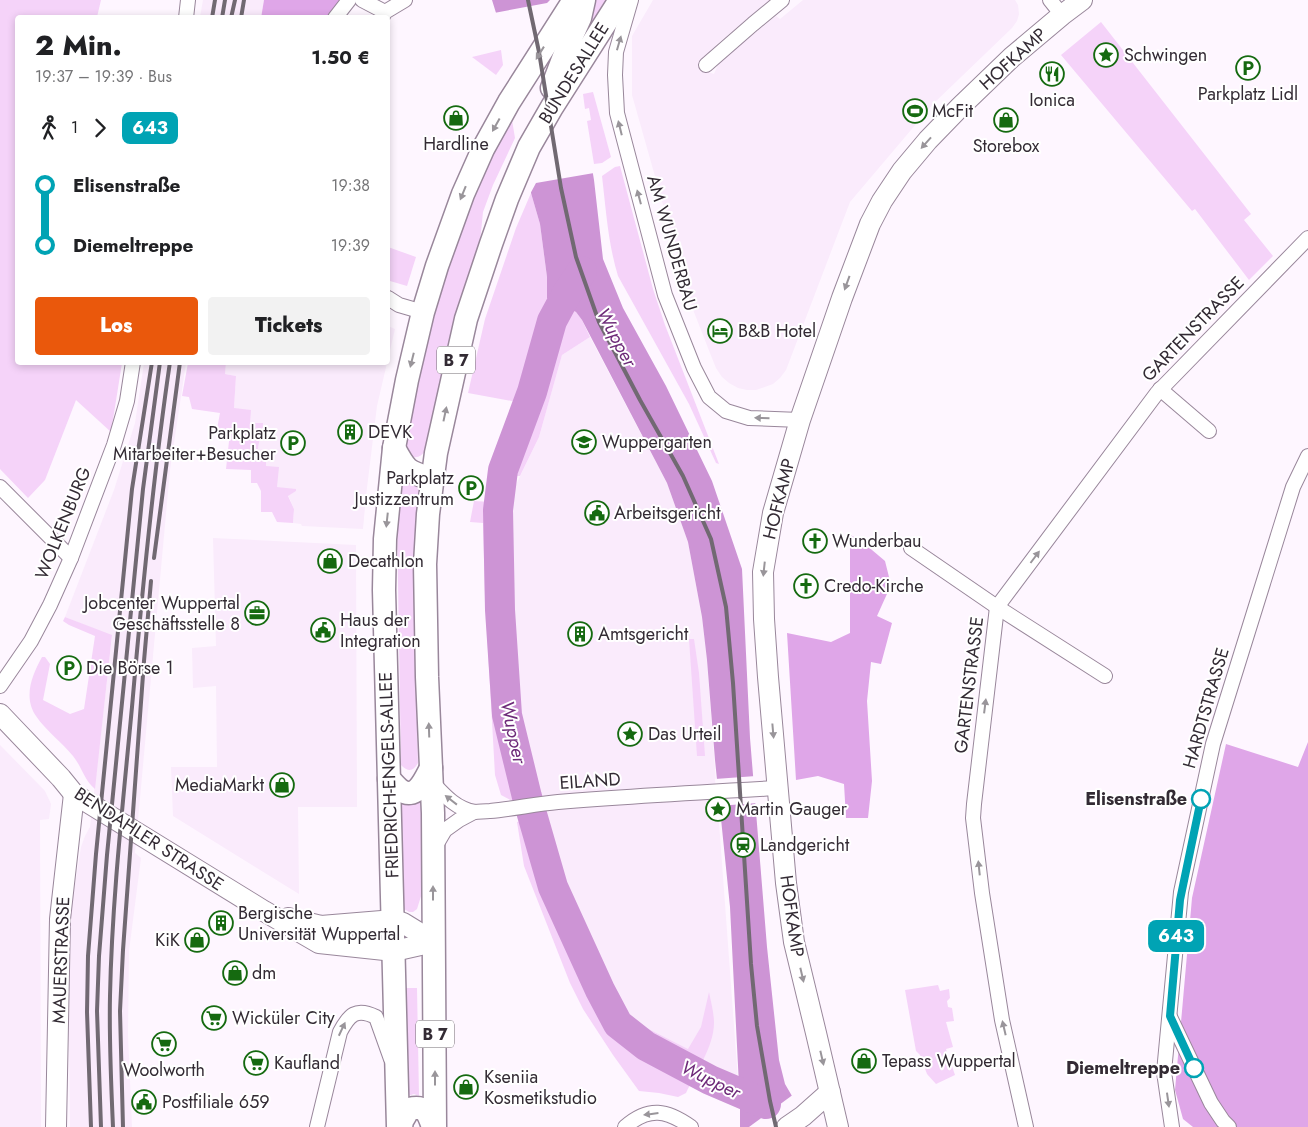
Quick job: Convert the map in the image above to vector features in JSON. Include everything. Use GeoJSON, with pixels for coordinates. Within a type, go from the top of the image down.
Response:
{"type":"FeatureCollection","features":[{"type":"Feature","properties":{"kind":"main road","name":"BUNDESALLEE"},"geometry":{"type":"LineString","coordinates":[[530,147],[552,107],[620,0]]}},
{"type":"Feature","properties":{"kind":"main road"},"geometry":{"type":"LineString","coordinates":[[530,147],[580,18],[575,4]]}},
{"type":"Feature","properties":{"kind":"main road","name":"FRIEDRICH-ENGELS-ALLEE"},"geometry":{"type":"LineString","coordinates":[[399,1127],[384,590],[385,540],[394,448],[407,380],[436,266],[463,194],[483,149],[509,102],[575,4]]}},
{"type":"Feature","properties":{"kind":"main road","name":"B 7"},"geometry":{"type":"LineString","coordinates":[[434,1127],[433,813],[426,677],[425,564],[428,514],[436,454],[466,319],[495,230],[530,147]]}},
{"type":"Feature","properties":{"kind":"main road"},"geometry":{"type":"LineString","coordinates":[[394,448],[403,466],[410,472],[432,479]]}},
{"type":"Feature","properties":{"kind":"main road"},"geometry":{"type":"LineString","coordinates":[[410,472],[426,467],[436,454]]}},
{"type":"Feature","properties":{"kind":"main road"},"geometry":{"type":"LineString","coordinates":[[388,779],[400,790],[414,792],[420,788],[431,774]]}},
{"type":"Feature","properties":{"kind":"main road"},"geometry":{"type":"LineString","coordinates":[[399,1127],[409,1109],[416,1108],[422,1109],[428,1114],[434,1127]]}},
{"type":"Feature","properties":{"kind":"street"},"geometry":{"type":"LineString","coordinates":[[186,15],[188,0]]}},
{"type":"Feature","properties":{"kind":"street"},"geometry":{"type":"LineString","coordinates":[[337,15],[349,0]]}},
{"type":"Feature","properties":{"kind":"street"},"geometry":{"type":"LineString","coordinates":[[362,0],[383,15],[405,0]]}},
{"type":"Feature","properties":{"kind":"street","name":"AM WUNDERBAU"},"geometry":{"type":"LineString","coordinates":[[631,0],[616,52],[614,75],[617,113],[665,295],[694,368],[710,397],[726,411],[749,418],[800,420]]}},
{"type":"Feature","properties":{"kind":"street"},"geometry":{"type":"LineString","coordinates":[[706,65],[782,0]]}},
{"type":"Feature","properties":{"kind":"street","name":"HOFKAMP"},"geometry":{"type":"LineString","coordinates":[[838,1127],[794,942],[786,883],[769,788],[768,678],[764,619],[764,572],[773,513],[800,420],[861,244],[882,201],[902,171],[928,140],[1012,57],[1056,7],[1082,0]]}},
{"type":"Feature","properties":{"kind":"street","name":"GARTENSTRASSE"},"geometry":{"type":"LineString","coordinates":[[1026,1127],[1002,1020],[982,893],[973,818],[997,607],[1160,389],[1308,238]]}},
{"type":"Feature","properties":{"kind":"street"},"geometry":{"type":"LineString","coordinates":[[390,299],[399,305],[424,312]]}},
{"type":"Feature","properties":{"kind":"street","name":"WOLKENBURG"},"geometry":{"type":"LineString","coordinates":[[0,686],[31,641],[50,606],[71,558],[114,445],[127,400],[133,365]]}},
{"type":"Feature","properties":{"kind":"street"},"geometry":{"type":"LineString","coordinates":[[1160,389],[1208,430]]}},
{"type":"Feature","properties":{"kind":"street","name":"HARDTSTRASSE"},"geometry":{"type":"LineString","coordinates":[[1172,1127],[1164,1072],[1180,900],[1213,744],[1293,487],[1308,456]]}},
{"type":"Feature","properties":{"kind":"street"},"geometry":{"type":"LineString","coordinates":[[0,487],[71,558]]}},
{"type":"Feature","properties":{"kind":"street"},"geometry":{"type":"LineString","coordinates":[[911,548],[997,607],[1105,676]]}},
{"type":"Feature","properties":{"kind":"street","name":"BENDAHLER STRASSE"},"geometry":{"type":"LineString","coordinates":[[0,714],[74,794],[319,943],[394,951],[434,942]]}},
{"type":"Feature","properties":{"kind":"street","name":"EILAND"},"geometry":{"type":"LineString","coordinates":[[431,774],[449,801],[474,812]]}},
{"type":"Feature","properties":{"kind":"street","name":"EILAND"},"geometry":{"type":"LineString","coordinates":[[433,851],[445,830],[474,812],[514,809],[544,803],[769,788]]}},
{"type":"Feature","properties":{"kind":"street","name":"MAUERSTRASSE"},"geometry":{"type":"LineString","coordinates":[[56,1127],[60,919],[74,794]]}},
{"type":"Feature","properties":{"kind":"street","name":"BENDAHLER STRASSE"},"geometry":{"type":"LineString","coordinates":[[264,911],[321,926],[394,920]]}},
{"type":"Feature","properties":{"kind":"street"},"geometry":{"type":"LineString","coordinates":[[394,920],[403,923],[434,942]]}},
{"type":"Feature","properties":{"kind":"street"},"geometry":{"type":"LineString","coordinates":[[317,1127],[340,1032],[347,1020],[355,1014],[365,1012],[376,1017],[397,1077]]}},
{"type":"Feature","properties":{"kind":"street"},"geometry":{"type":"LineString","coordinates":[[1170,1016],[1211,1103],[1228,1127]]}},
{"type":"Feature","properties":{"kind":"street"},"geometry":{"type":"LineString","coordinates":[[795,1121],[830,1092]]}},
{"type":"Feature","properties":{"kind":"street"},"geometry":{"type":"LineString","coordinates":[[626,1127],[634,1119],[648,1113],[667,1113],[685,1123]]}},
{"type":"Feature","properties":{"kind":"shaded area"},"geometry":{"type":"Polygon","coordinates":[[[0,0],[101,0],[97,15],[15,15],[15,365],[122,365],[111,432],[76,400],[45,480],[28,498],[0,469],[0,0]]]}},
{"type":"Feature","properties":{"kind":"shaded area"},"geometry":{"type":"Polygon","coordinates":[[[203,0],[264,0],[261,15],[200,15],[203,0]]]}},
{"type":"Feature","properties":{"kind":"shaded area"},"geometry":{"type":"Polygon","coordinates":[[[264,0],[340,0],[329,15],[262,15],[264,0]]]}},
{"type":"Feature","properties":{"kind":"shaded area"},"geometry":{"type":"Polygon","coordinates":[[[590,0],[610,0],[573,56],[590,0]]]}},
{"type":"Feature","properties":{"kind":"shaded area"},"geometry":{"type":"Polygon","coordinates":[[[653,0],[770,0],[717,44],[698,69],[714,74],[719,62],[776,16],[780,19],[803,0],[1015,0],[1018,5],[1019,14],[1012,28],[933,104],[850,202],[786,370],[773,384],[756,390],[738,388],[722,377],[716,368],[692,307],[632,95],[632,36],[653,0]]]}},
{"type":"Feature","properties":{"kind":"shaded area"},"geometry":{"type":"Polygon","coordinates":[[[1101,22],[1251,214],[1244,220],[1273,256],[1249,280],[1195,209],[1192,211],[1061,55],[1101,22]]]}},
{"type":"Feature","properties":{"kind":"shaded area"},"geometry":{"type":"Polygon","coordinates":[[[501,50],[503,65],[496,75],[472,57],[501,50]]]}},
{"type":"Feature","properties":{"kind":"shaded area"},"geometry":{"type":"Polygon","coordinates":[[[593,92],[611,157],[602,163],[594,164],[587,121],[591,120],[589,108],[585,109],[583,94],[593,92]]]}},
{"type":"Feature","properties":{"kind":"shaded area"},"geometry":{"type":"Polygon","coordinates":[[[511,114],[515,138],[493,185],[483,212],[480,242],[447,353],[426,450],[419,457],[414,457],[405,451],[411,398],[422,346],[469,200],[511,114]]]}},
{"type":"Feature","properties":{"kind":"shaded area"},"geometry":{"type":"Polygon","coordinates":[[[620,166],[653,289],[719,464],[716,463],[689,404],[618,276],[606,214],[602,176],[615,167],[620,166]]]}},
{"type":"Feature","properties":{"kind":"shaded area"},"geometry":{"type":"Polygon","coordinates":[[[531,193],[540,224],[547,277],[547,298],[576,312],[590,337],[562,355],[539,437],[520,476],[488,475],[513,420],[517,402],[468,393],[485,319],[516,228],[531,193]]]}},
{"type":"Feature","properties":{"kind":"shaded area"},"geometry":{"type":"Polygon","coordinates":[[[390,248],[416,257],[407,286],[390,281],[390,248]]]}},
{"type":"Feature","properties":{"kind":"shaded area"},"geometry":{"type":"Polygon","coordinates":[[[390,327],[395,329],[390,350],[390,327]]]}},
{"type":"Feature","properties":{"kind":"shaded area"},"geometry":{"type":"Polygon","coordinates":[[[590,337],[667,483],[688,542],[702,617],[707,660],[738,1080],[696,1057],[688,1049],[633,1021],[611,986],[572,902],[558,860],[516,698],[511,495],[539,437],[562,355],[590,337]]]}},
{"type":"Feature","properties":{"kind":"shaded area"},"geometry":{"type":"Polygon","coordinates":[[[144,365],[186,365],[170,470],[135,853],[141,858],[129,951],[128,1035],[132,1127],[70,1127],[71,910],[81,847],[90,827],[112,636],[65,617],[114,490],[135,423],[144,365]]]}},
{"type":"Feature","properties":{"kind":"shaded area"},"geometry":{"type":"Polygon","coordinates":[[[188,365],[226,365],[225,374],[236,376],[234,408],[251,410],[250,423],[263,423],[258,449],[266,453],[266,466],[279,467],[277,487],[296,489],[296,491],[288,496],[294,509],[293,523],[277,522],[272,512],[261,512],[261,491],[257,483],[251,483],[251,470],[226,469],[230,432],[217,429],[220,413],[192,409],[189,397],[182,396],[188,365]]]}},
{"type":"Feature","properties":{"kind":"shaded area"},"geometry":{"type":"Polygon","coordinates":[[[226,365],[387,365],[377,406],[363,529],[302,526],[301,524],[293,523],[294,509],[288,495],[296,491],[277,487],[258,449],[260,436],[250,423],[234,408],[236,376],[225,374],[226,365]]]}},
{"type":"Feature","properties":{"kind":"shaded area"},"geometry":{"type":"Polygon","coordinates":[[[402,482],[412,485],[418,484],[420,487],[416,527],[418,763],[410,770],[401,765],[397,522],[402,482]]]}},
{"type":"Feature","properties":{"kind":"shaded area"},"geometry":{"type":"Polygon","coordinates":[[[474,501],[511,503],[516,698],[542,796],[514,802],[501,795],[495,775],[485,597],[483,523],[470,522],[474,501]]]}},
{"type":"Feature","properties":{"kind":"shaded area"},"geometry":{"type":"Polygon","coordinates":[[[850,535],[859,539],[885,561],[891,585],[877,616],[892,623],[881,664],[871,662],[867,701],[872,781],[868,818],[846,818],[844,784],[818,776],[796,780],[787,633],[831,642],[850,633],[850,535]]]}},
{"type":"Feature","properties":{"kind":"shaded area"},"geometry":{"type":"Polygon","coordinates":[[[213,538],[356,545],[357,807],[298,807],[299,894],[173,816],[171,767],[217,767],[216,686],[193,688],[192,648],[216,646],[213,538]]]}},
{"type":"Feature","properties":{"kind":"shaded area"},"geometry":{"type":"Polygon","coordinates":[[[65,617],[112,635],[95,789],[88,782],[73,756],[36,716],[30,701],[32,679],[42,657],[45,657],[50,664],[43,700],[70,714],[84,709],[95,636],[69,625],[63,621],[65,617]]]}},
{"type":"Feature","properties":{"kind":"shaded area"},"geometry":{"type":"Polygon","coordinates":[[[689,639],[694,639],[699,673],[705,756],[697,756],[689,639]]]}},
{"type":"Feature","properties":{"kind":"shaded area"},"geometry":{"type":"Polygon","coordinates":[[[1308,742],[1308,1127],[1193,1127],[1183,1119],[1175,1090],[1192,898],[1226,744],[1298,767],[1308,742]]]}},
{"type":"Feature","properties":{"kind":"shaded area"},"geometry":{"type":"Polygon","coordinates":[[[0,745],[45,791],[51,804],[49,819],[40,820],[41,1127],[0,1127],[0,745]]]}},
{"type":"Feature","properties":{"kind":"shaded area"},"geometry":{"type":"Polygon","coordinates":[[[424,797],[426,880],[417,909],[409,912],[404,909],[402,902],[401,799],[424,797]]]}},
{"type":"Feature","properties":{"kind":"shaded area"},"geometry":{"type":"Polygon","coordinates":[[[547,816],[558,860],[572,902],[611,986],[633,1021],[688,1049],[701,1027],[709,992],[714,1019],[711,1041],[686,1093],[678,1097],[639,1091],[583,1009],[570,983],[524,866],[517,822],[547,816]]]}},
{"type":"Feature","properties":{"kind":"shaded area"},"geometry":{"type":"Polygon","coordinates":[[[938,985],[940,991],[949,989],[950,998],[947,1001],[948,1007],[952,1008],[954,1021],[946,1022],[953,1047],[946,1049],[955,1075],[936,1084],[927,1074],[920,1055],[916,1051],[905,990],[938,985]]]}},
{"type":"Feature","properties":{"kind":"shaded area"},"geometry":{"type":"Polygon","coordinates":[[[406,988],[417,988],[419,1096],[414,1094],[408,1096],[406,988]]]}},
{"type":"Feature","properties":{"kind":"water"},"geometry":{"type":"Polygon","coordinates":[[[492,0],[564,0],[594,180],[603,259],[623,308],[666,386],[712,481],[742,569],[750,738],[767,947],[779,1060],[785,1084],[805,1127],[740,1127],[730,907],[707,660],[702,617],[688,542],[667,483],[582,320],[576,312],[547,298],[547,277],[540,224],[531,193],[521,94],[492,0]]]}},
{"type":"Feature","properties":{"kind":"pier"},"geometry":{"type":"Polygon","coordinates":[[[550,0],[564,0],[594,173],[536,183],[529,196],[518,95],[494,13],[547,3],[550,0]]]}},
{"type":"Feature","properties":{"kind":"pier"},"geometry":{"type":"Polygon","coordinates":[[[756,776],[758,803],[717,806],[715,779],[756,776]]]}},
{"type":"Feature","properties":{"kind":"pier"},"geometry":{"type":"Polygon","coordinates":[[[794,1094],[807,1127],[749,1127],[794,1094]]]}},
{"type":"Feature","properties":{"kind":"waterway","name":"Wupper"},"geometry":{"type":"LineString","coordinates":[[582,271],[552,321],[532,392],[503,470],[498,510],[500,610],[507,715],[527,797],[553,887],[600,990],[618,1024],[646,1046],[710,1080],[766,1104]]}},
{"type":"Feature","properties":{"kind":"railway"},"geometry":{"type":"LineString","coordinates":[[212,15],[215,0]]}},
{"type":"Feature","properties":{"kind":"railway"},"geometry":{"type":"LineString","coordinates":[[222,15],[225,0]]}},
{"type":"Feature","properties":{"kind":"railway"},"geometry":{"type":"LineString","coordinates":[[232,15],[235,0]]}},
{"type":"Feature","properties":{"kind":"railway"},"geometry":{"type":"LineString","coordinates":[[242,15],[244,0]]}},
{"type":"Feature","properties":{"kind":"railway"},"geometry":{"type":"LineString","coordinates":[[528,0],[539,52],[561,188],[576,257],[599,322],[683,476],[711,539],[726,607],[733,683],[751,964],[757,1026],[776,1127]]}},
{"type":"Feature","properties":{"kind":"railway"},"geometry":{"type":"LineString","coordinates":[[91,1127],[87,1012],[88,956],[96,854],[132,489],[152,365]]}},
{"type":"Feature","properties":{"kind":"railway"},"geometry":{"type":"LineString","coordinates":[[101,1127],[97,1011],[99,956],[107,855],[143,489],[160,365]]}},
{"type":"Feature","properties":{"kind":"railway"},"geometry":{"type":"LineString","coordinates":[[113,1127],[110,1012],[115,888],[148,534],[170,365]]}},
{"type":"Feature","properties":{"kind":"railway"},"geometry":{"type":"LineString","coordinates":[[154,558],[180,365]]}},
{"type":"Feature","properties":{"kind":"railway"},"geometry":{"type":"LineString","coordinates":[[123,1127],[120,1011],[123,950],[151,581]]}},
{"type":"Feature","properties":{"kind":"bus line","name":"643"},"geometry":{"type":"LineString","coordinates":[[1194,1068],[1170,1016],[1170,1008],[1180,900],[1201,799]]}},
{"type":"Feature","properties":{"kind":"place","name":"Schwingen"},"geometry":{"type":"Point","coordinates":[1106,55]}},
{"type":"Feature","properties":{"kind":"place","name":"Parkplatz Lidl"},"geometry":{"type":"Point","coordinates":[1248,68]}},
{"type":"Feature","properties":{"kind":"place","name":"Ionica"},"geometry":{"type":"Point","coordinates":[1052,74]}},
{"type":"Feature","properties":{"kind":"place","name":"McFit"},"geometry":{"type":"Point","coordinates":[915,111]}},
{"type":"Feature","properties":{"kind":"place","name":"Hardline"},"geometry":{"type":"Point","coordinates":[456,118]}},
{"type":"Feature","properties":{"kind":"place","name":"Storebox"},"geometry":{"type":"Point","coordinates":[1006,120]}},
{"type":"Feature","properties":{"kind":"place","name":"B&B Hotel"},"geometry":{"type":"Point","coordinates":[720,331]}},
{"type":"Feature","properties":{"kind":"place","name":"DEVK"},"geometry":{"type":"Point","coordinates":[350,432]}},
{"type":"Feature","properties":{"kind":"place","name":"Wuppergarten"},"geometry":{"type":"Point","coordinates":[584,442]}},
{"type":"Feature","properties":{"kind":"place","name":"Parkplatz Mitarbeiter+Besucher"},"geometry":{"type":"Point","coordinates":[293,443]}},
{"type":"Feature","properties":{"kind":"place","name":"Parkplatz Justizzentrum"},"geometry":{"type":"Point","coordinates":[471,488]}},
{"type":"Feature","properties":{"kind":"place","name":"Arbeitsgericht"},"geometry":{"type":"Point","coordinates":[597,513]}},
{"type":"Feature","properties":{"kind":"place","name":"Wunderbau"},"geometry":{"type":"Point","coordinates":[815,541]}},
{"type":"Feature","properties":{"kind":"place","name":"Decathlon"},"geometry":{"type":"Point","coordinates":[330,561]}},
{"type":"Feature","properties":{"kind":"place","name":"Credo-Kirche"},"geometry":{"type":"Point","coordinates":[806,586]}},
{"type":"Feature","properties":{"kind":"place","name":"Jobcenter Wuppertal Geschäftsstelle 8"},"geometry":{"type":"Point","coordinates":[257,613]}},
{"type":"Feature","properties":{"kind":"place","name":"Haus der Integration"},"geometry":{"type":"Point","coordinates":[323,630]}},
{"type":"Feature","properties":{"kind":"place","name":"Amtsgericht"},"geometry":{"type":"Point","coordinates":[580,634]}},
{"type":"Feature","properties":{"kind":"place","name":"Die Börse 1"},"geometry":{"type":"Point","coordinates":[69,668]}},
{"type":"Feature","properties":{"kind":"place","name":"Das Urteil"},"geometry":{"type":"Point","coordinates":[630,734]}},
{"type":"Feature","properties":{"kind":"place","name":"MediaMarkt"},"geometry":{"type":"Point","coordinates":[282,785]}},
{"type":"Feature","properties":{"kind":"place","name":"Elisenstraße"},"geometry":{"type":"Point","coordinates":[1201,799]}},
{"type":"Feature","properties":{"kind":"place","name":"Martin Gauger"},"geometry":{"type":"Point","coordinates":[718,809]}},
{"type":"Feature","properties":{"kind":"place","name":"Landgericht"},"geometry":{"type":"Point","coordinates":[743,845]}},
{"type":"Feature","properties":{"kind":"place","name":"Bergische Universität Wuppertal"},"geometry":{"type":"Point","coordinates":[221,923]}},
{"type":"Feature","properties":{"kind":"place","name":"KiK"},"geometry":{"type":"Point","coordinates":[197,940]}},
{"type":"Feature","properties":{"kind":"place","name":"dm"},"geometry":{"type":"Point","coordinates":[235,973]}},
{"type":"Feature","properties":{"kind":"place","name":"Wicküler City"},"geometry":{"type":"Point","coordinates":[214,1018]}},
{"type":"Feature","properties":{"kind":"place","name":"Woolworth"},"geometry":{"type":"Point","coordinates":[164,1044]}},
{"type":"Feature","properties":{"kind":"place","name":"Tepass Wuppertal"},"geometry":{"type":"Point","coordinates":[864,1061]}},
{"type":"Feature","properties":{"kind":"place","name":"Kaufland"},"geometry":{"type":"Point","coordinates":[256,1063]}},
{"type":"Feature","properties":{"kind":"place","name":"Diemeltreppe"},"geometry":{"type":"Point","coordinates":[1194,1068]}},
{"type":"Feature","properties":{"kind":"place","name":"Kseniia Kosmetikstudio"},"geometry":{"type":"Point","coordinates":[466,1087]}},
{"type":"Feature","properties":{"kind":"place","name":"Postfiliale 659"},"geometry":{"type":"Point","coordinates":[144,1102]}}]}
